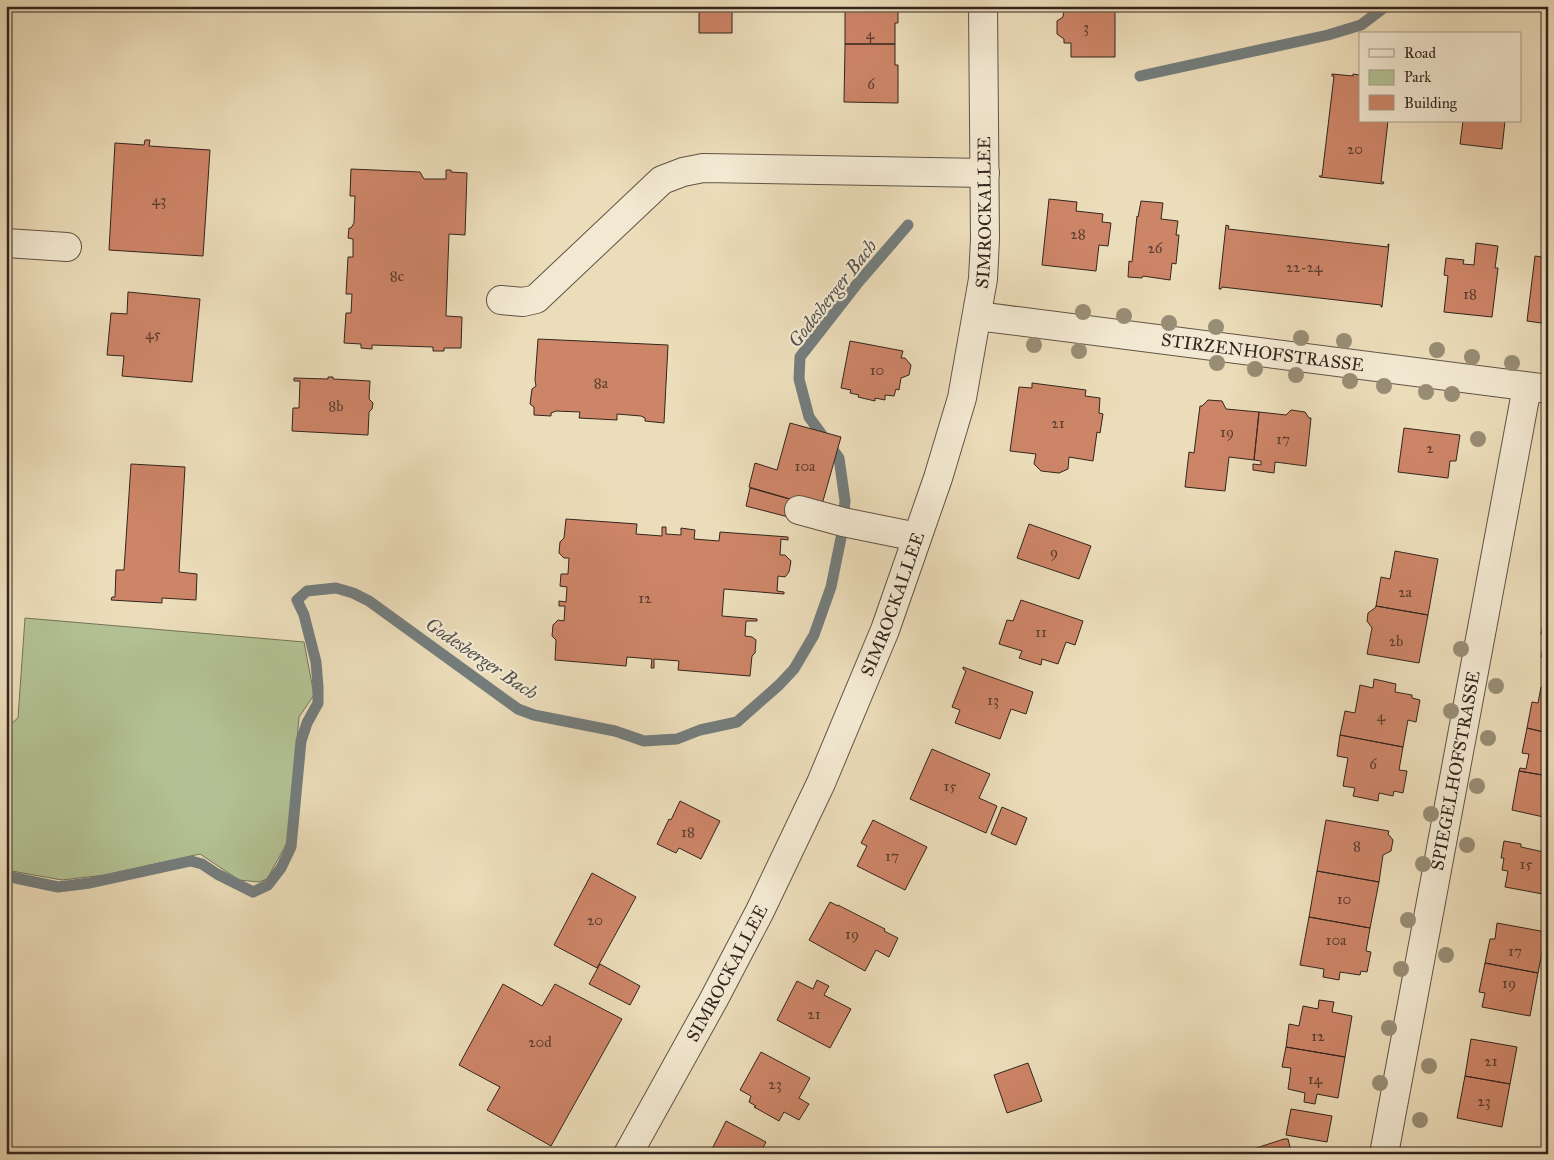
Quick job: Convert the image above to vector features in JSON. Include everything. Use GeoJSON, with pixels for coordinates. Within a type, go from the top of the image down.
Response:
{"type":"FeatureCollection","features":[{"type":"Feature","properties":{"kind":"street","name":"SIMROCKALLEE"},"geometry":{"type":"LineString","coordinates":[[628,1154],[742,946],[821,783],[885,630],[938,478],[962,398],[983,279],[985,173],[983,6]]}},
{"type":"Feature","properties":{"kind":"street"},"geometry":{"type":"LineString","coordinates":[[501,300],[523,302],[536,300],[662,180],[683,172],[704,168],[985,173]]}},
{"type":"Feature","properties":{"kind":"street"},"geometry":{"type":"LineString","coordinates":[[6,243],[67,248]]}},
{"type":"Feature","properties":{"kind":"street","name":"STIRZENHOFSTRASSE"},"geometry":{"type":"LineString","coordinates":[[977,316],[1537,388]]}},
{"type":"Feature","properties":{"kind":"street","name":"SPIEGELHOFSTRASSE"},"geometry":{"type":"LineString","coordinates":[[1384,1154],[1537,388]]}},
{"type":"Feature","properties":{"kind":"street"},"geometry":{"type":"LineString","coordinates":[[798,510],[843,522],[917,537]]}},
{"type":"Feature","properties":{"kind":"green space"},"geometry":{"type":"Polygon","coordinates":[[[25,618],[304,642],[314,695],[299,717],[288,841],[267,879],[259,882],[239,880],[200,854],[105,875],[62,880],[6,870],[6,728],[18,718],[25,618]]]}},
{"type":"Feature","properties":{"kind":"building"},"geometry":{"type":"Polygon","coordinates":[[[845,6],[898,6],[898,23],[895,23],[895,44],[845,44],[845,6]]]}},
{"type":"Feature","properties":{"kind":"building"},"geometry":{"type":"Polygon","coordinates":[[[699,9],[732,9],[732,33],[699,33],[699,9]]]}},
{"type":"Feature","properties":{"kind":"building"},"geometry":{"type":"Polygon","coordinates":[[[1064,9],[1115,9],[1115,57],[1071,57],[1071,43],[1064,43],[1064,39],[1057,34],[1057,21],[1063,17],[1064,9]]]}},
{"type":"Feature","properties":{"kind":"building"},"geometry":{"type":"Polygon","coordinates":[[[845,44],[895,44],[895,65],[898,65],[898,103],[844,102],[845,44]]]}},
{"type":"Feature","properties":{"kind":"building"},"geometry":{"type":"Polygon","coordinates":[[[1332,74],[1359,75],[1359,122],[1388,122],[1381,182],[1384,182],[1383,184],[1319,176],[1322,176],[1334,76],[1332,74]]]}},
{"type":"Feature","properties":{"kind":"building"},"geometry":{"type":"Polygon","coordinates":[[[1463,122],[1505,122],[1502,149],[1460,144],[1463,122]]]}},
{"type":"Feature","properties":{"kind":"building"},"geometry":{"type":"Polygon","coordinates":[[[145,140],[150,140],[149,146],[210,150],[203,256],[109,250],[115,143],[144,145],[145,140]]]}},
{"type":"Feature","properties":{"kind":"building"},"geometry":{"type":"Polygon","coordinates":[[[351,169],[420,172],[424,179],[446,179],[446,170],[467,173],[465,235],[449,234],[446,316],[462,317],[461,348],[444,348],[444,351],[433,351],[433,347],[372,345],[372,349],[361,348],[361,344],[344,343],[346,313],[351,313],[352,294],[346,294],[348,257],[353,257],[353,239],[348,238],[349,228],[354,223],[355,196],[350,196],[351,169]]]}},
{"type":"Feature","properties":{"kind":"building"},"geometry":{"type":"Polygon","coordinates":[[[1049,199],[1077,202],[1076,211],[1103,214],[1102,222],[1111,223],[1108,246],[1099,245],[1096,271],[1042,265],[1049,199]]]}},
{"type":"Feature","properties":{"kind":"building"},"geometry":{"type":"Polygon","coordinates":[[[1141,201],[1163,203],[1161,219],[1178,221],[1176,235],[1179,235],[1176,264],[1172,263],[1170,280],[1143,276],[1142,278],[1128,277],[1129,261],[1132,262],[1137,216],[1141,201]]]}},
{"type":"Feature","properties":{"kind":"building"},"geometry":{"type":"Polygon","coordinates":[[[1226,225],[1229,226],[1228,229],[1388,247],[1389,244],[1382,307],[1381,305],[1222,287],[1219,289],[1226,225]]]}},
{"type":"Feature","properties":{"kind":"building"},"geometry":{"type":"Polygon","coordinates":[[[1476,243],[1498,246],[1495,268],[1498,268],[1492,317],[1444,312],[1448,276],[1444,275],[1446,258],[1464,260],[1463,264],[1474,265],[1476,243]]]}},
{"type":"Feature","properties":{"kind":"building"},"geometry":{"type":"Polygon","coordinates":[[[1535,256],[1548,258],[1548,324],[1527,321],[1535,256]]]}},
{"type":"Feature","properties":{"kind":"building"},"geometry":{"type":"Polygon","coordinates":[[[128,292],[200,299],[192,382],[122,376],[124,356],[107,355],[111,313],[127,314],[128,292]]]}},
{"type":"Feature","properties":{"kind":"building"},"geometry":{"type":"Polygon","coordinates":[[[538,339],[668,345],[664,423],[645,421],[645,418],[641,416],[617,414],[617,420],[579,418],[580,412],[556,411],[551,413],[551,416],[534,415],[534,407],[530,404],[532,389],[536,386],[538,339]]]}},
{"type":"Feature","properties":{"kind":"building"},"geometry":{"type":"Polygon","coordinates":[[[850,341],[903,351],[901,358],[905,358],[911,365],[909,375],[901,378],[899,390],[896,389],[894,396],[885,395],[885,400],[875,398],[875,401],[858,397],[859,395],[850,393],[851,390],[841,388],[850,341]]]}},
{"type":"Feature","properties":{"kind":"building"},"geometry":{"type":"Polygon","coordinates":[[[328,377],[333,377],[333,379],[370,381],[369,399],[373,403],[372,409],[369,412],[368,435],[292,431],[293,408],[299,408],[300,381],[294,381],[294,378],[328,379],[328,377]]]}},
{"type":"Feature","properties":{"kind":"building"},"geometry":{"type":"Polygon","coordinates":[[[1032,383],[1086,390],[1085,396],[1100,398],[1099,413],[1103,414],[1100,433],[1097,432],[1093,461],[1069,457],[1068,469],[1059,473],[1041,471],[1034,464],[1036,454],[1010,451],[1019,387],[1032,388],[1032,383]]]}},
{"type":"Feature","properties":{"kind":"building"},"geometry":{"type":"Polygon","coordinates":[[[1208,400],[1222,401],[1226,409],[1259,412],[1254,460],[1229,457],[1225,491],[1185,487],[1189,452],[1194,453],[1200,406],[1208,400]]]}},
{"type":"Feature","properties":{"kind":"building"},"geometry":{"type":"Polygon","coordinates":[[[1291,410],[1305,412],[1311,418],[1306,466],[1275,462],[1274,473],[1253,470],[1253,464],[1261,465],[1261,461],[1254,460],[1259,412],[1286,415],[1291,410]]]}},
{"type":"Feature","properties":{"kind":"building"},"geometry":{"type":"Polygon","coordinates":[[[790,423],[841,437],[821,508],[749,487],[755,463],[777,470],[790,423]]]}},
{"type":"Feature","properties":{"kind":"building"},"geometry":{"type":"Polygon","coordinates":[[[1404,428],[1460,435],[1456,461],[1450,461],[1448,478],[1398,472],[1404,428]]]}},
{"type":"Feature","properties":{"kind":"building"},"geometry":{"type":"Polygon","coordinates":[[[131,464],[185,467],[179,572],[197,574],[196,600],[162,598],[162,603],[111,600],[112,597],[115,597],[116,570],[124,570],[131,464]]]}},
{"type":"Feature","properties":{"kind":"building"},"geometry":{"type":"Polygon","coordinates":[[[750,488],[800,502],[796,519],[746,506],[750,488]]]}},
{"type":"Feature","properties":{"kind":"building"},"geometry":{"type":"Polygon","coordinates":[[[566,519],[637,524],[636,534],[662,536],[662,527],[666,527],[666,534],[681,535],[681,528],[695,530],[694,539],[719,541],[720,532],[788,537],[788,540],[781,539],[780,555],[785,555],[791,561],[789,572],[785,577],[778,576],[777,591],[784,592],[784,594],[724,589],[722,616],[757,619],[757,621],[746,621],[745,636],[756,640],[750,676],[678,670],[679,661],[654,659],[654,668],[651,668],[652,659],[627,657],[626,666],[555,660],[556,640],[552,636],[553,625],[558,620],[564,621],[565,606],[559,606],[559,601],[566,602],[567,587],[560,586],[561,574],[568,574],[569,558],[564,558],[559,553],[560,542],[564,538],[566,519]]]}},
{"type":"Feature","properties":{"kind":"building"},"geometry":{"type":"Polygon","coordinates":[[[1029,524],[1091,546],[1079,579],[1017,558],[1029,524]]]}},
{"type":"Feature","properties":{"kind":"building"},"geometry":{"type":"Polygon","coordinates":[[[1395,551],[1438,559],[1428,615],[1376,606],[1381,577],[1390,579],[1395,551]]]}},
{"type":"Feature","properties":{"kind":"building"},"geometry":{"type":"Polygon","coordinates":[[[1021,600],[1083,621],[1075,645],[1066,642],[1058,664],[1042,659],[1041,665],[1019,658],[1022,651],[999,644],[1007,620],[1013,621],[1021,600]]]}},
{"type":"Feature","properties":{"kind":"building"},"geometry":{"type":"Polygon","coordinates":[[[1376,606],[1428,615],[1419,663],[1367,654],[1372,628],[1367,621],[1368,613],[1376,606]]]}},
{"type":"Feature","properties":{"kind":"building"},"geometry":{"type":"Polygon","coordinates":[[[1548,621],[1548,659],[1541,657],[1545,638],[1541,634],[1543,623],[1548,621]]]}},
{"type":"Feature","properties":{"kind":"building"},"geometry":{"type":"Polygon","coordinates":[[[963,667],[1033,692],[1026,714],[1011,709],[1000,739],[955,723],[960,710],[952,707],[966,671],[963,667]]]}},
{"type":"Feature","properties":{"kind":"building"},"geometry":{"type":"Polygon","coordinates":[[[1374,679],[1396,684],[1395,692],[1412,695],[1412,698],[1420,700],[1416,722],[1408,720],[1403,747],[1340,735],[1345,711],[1355,713],[1360,685],[1373,688],[1374,679]]]}},
{"type":"Feature","properties":{"kind":"building"},"geometry":{"type":"Polygon","coordinates":[[[1541,687],[1548,688],[1548,733],[1527,728],[1532,702],[1538,703],[1541,687]]]}},
{"type":"Feature","properties":{"kind":"building"},"geometry":{"type":"Polygon","coordinates":[[[1527,728],[1548,733],[1548,776],[1519,771],[1520,768],[1526,769],[1529,754],[1522,753],[1527,728]]]}},
{"type":"Feature","properties":{"kind":"building"},"geometry":{"type":"Polygon","coordinates":[[[1340,735],[1403,747],[1399,770],[1407,771],[1403,793],[1394,791],[1393,796],[1379,793],[1378,801],[1353,796],[1355,788],[1343,786],[1348,758],[1337,756],[1340,735]]]}},
{"type":"Feature","properties":{"kind":"building"},"geometry":{"type":"Polygon","coordinates":[[[932,749],[990,774],[979,798],[997,806],[986,833],[910,799],[932,749]]]}},
{"type":"Feature","properties":{"kind":"building"},"geometry":{"type":"Polygon","coordinates":[[[1519,771],[1548,776],[1548,818],[1512,810],[1519,771]]]}},
{"type":"Feature","properties":{"kind":"building"},"geometry":{"type":"Polygon","coordinates":[[[680,801],[720,821],[701,859],[679,848],[676,853],[657,844],[680,801]]]}},
{"type":"Feature","properties":{"kind":"building"},"geometry":{"type":"Polygon","coordinates":[[[1002,807],[1027,818],[1016,845],[991,834],[1002,807]]]}},
{"type":"Feature","properties":{"kind":"building"},"geometry":{"type":"Polygon","coordinates":[[[873,820],[927,847],[905,890],[857,866],[867,846],[861,843],[873,820]]]}},
{"type":"Feature","properties":{"kind":"building"},"geometry":{"type":"Polygon","coordinates":[[[1326,820],[1389,831],[1388,834],[1393,840],[1391,851],[1383,855],[1379,882],[1317,871],[1326,820]]]}},
{"type":"Feature","properties":{"kind":"building"},"geometry":{"type":"Polygon","coordinates":[[[1504,841],[1521,844],[1521,847],[1548,853],[1548,895],[1505,887],[1508,871],[1502,870],[1504,858],[1501,858],[1504,841]]]}},
{"type":"Feature","properties":{"kind":"building"},"geometry":{"type":"Polygon","coordinates":[[[1317,871],[1379,882],[1370,928],[1309,917],[1317,871]]]}},
{"type":"Feature","properties":{"kind":"building"},"geometry":{"type":"Polygon","coordinates":[[[592,873],[636,897],[597,968],[554,945],[592,873]]]}},
{"type":"Feature","properties":{"kind":"building"},"geometry":{"type":"Polygon","coordinates":[[[830,902],[885,929],[884,931],[898,938],[889,957],[876,950],[865,971],[809,940],[830,902]]]}},
{"type":"Feature","properties":{"kind":"building"},"geometry":{"type":"Polygon","coordinates":[[[1309,917],[1370,928],[1366,951],[1371,952],[1367,972],[1361,971],[1360,975],[1340,972],[1339,980],[1323,977],[1324,969],[1300,965],[1309,917]]]}},
{"type":"Feature","properties":{"kind":"building"},"geometry":{"type":"Polygon","coordinates":[[[1497,923],[1546,932],[1538,973],[1485,963],[1490,939],[1495,939],[1497,923]]]}},
{"type":"Feature","properties":{"kind":"building"},"geometry":{"type":"Polygon","coordinates":[[[1485,963],[1538,973],[1530,1016],[1482,1007],[1485,993],[1479,992],[1485,963]]]}},
{"type":"Feature","properties":{"kind":"building"},"geometry":{"type":"Polygon","coordinates":[[[600,964],[640,986],[630,1005],[589,984],[600,964]]]}},
{"type":"Feature","properties":{"kind":"building"},"geometry":{"type":"Polygon","coordinates":[[[817,980],[829,986],[824,995],[851,1009],[830,1048],[777,1020],[797,981],[813,989],[817,980]]]}},
{"type":"Feature","properties":{"kind":"building"},"geometry":{"type":"Polygon","coordinates":[[[503,984],[542,1006],[555,984],[622,1019],[551,1146],[487,1110],[500,1087],[459,1065],[503,984]]]}},
{"type":"Feature","properties":{"kind":"building"},"geometry":{"type":"Polygon","coordinates":[[[1319,1000],[1334,1002],[1332,1012],[1352,1016],[1345,1057],[1286,1047],[1289,1024],[1299,1026],[1303,1006],[1318,1009],[1319,1000]]]}},
{"type":"Feature","properties":{"kind":"building"},"geometry":{"type":"Polygon","coordinates":[[[1471,1039],[1517,1047],[1510,1084],[1465,1076],[1471,1039]]]}},
{"type":"Feature","properties":{"kind":"building"},"geometry":{"type":"Polygon","coordinates":[[[1286,1047],[1345,1057],[1338,1098],[1317,1094],[1315,1104],[1304,1102],[1305,1093],[1288,1089],[1291,1068],[1282,1067],[1286,1047]]]}},
{"type":"Feature","properties":{"kind":"building"},"geometry":{"type":"Polygon","coordinates":[[[761,1052],[810,1078],[799,1098],[809,1104],[799,1120],[784,1112],[779,1121],[754,1107],[756,1106],[749,1102],[751,1096],[740,1090],[761,1052]]]}},
{"type":"Feature","properties":{"kind":"building"},"geometry":{"type":"Polygon","coordinates":[[[1028,1063],[1042,1101],[1007,1113],[994,1075],[1028,1063]]]}},
{"type":"Feature","properties":{"kind":"building"},"geometry":{"type":"Polygon","coordinates":[[[1465,1076],[1510,1084],[1502,1127],[1457,1118],[1465,1076]]]}},
{"type":"Feature","properties":{"kind":"building"},"geometry":{"type":"Polygon","coordinates":[[[1291,1109],[1332,1116],[1327,1142],[1286,1135],[1291,1109]]]}},
{"type":"Feature","properties":{"kind":"building"},"geometry":{"type":"Polygon","coordinates":[[[726,1121],[766,1142],[760,1154],[698,1154],[701,1149],[711,1151],[726,1121]]]}},
{"type":"Feature","properties":{"kind":"building"},"geometry":{"type":"Polygon","coordinates":[[[1288,1139],[1291,1151],[1294,1150],[1295,1154],[1245,1154],[1244,1152],[1288,1139]]]}},
{"type":"Feature","properties":{"kind":"waterway","name":"Godesberger Bach"},"geometry":{"type":"LineString","coordinates":[[1140,76],[1328,35],[1361,25],[1386,6]]}},
{"type":"Feature","properties":{"kind":"waterway","name":"Godesberger Bach"},"geometry":{"type":"LineString","coordinates":[[6,876],[58,887],[90,883],[191,861],[202,864],[217,874],[253,892],[268,885],[281,868],[291,847],[301,741],[307,723],[318,703],[316,662],[304,615],[297,600],[307,591],[336,588],[353,593],[369,601],[518,709],[534,715],[615,731],[644,741],[677,739],[700,730],[737,722],[779,685],[794,669],[814,635],[831,587],[842,533],[845,501],[839,458],[809,417],[799,379],[800,357],[857,284],[908,225]]}}]}
